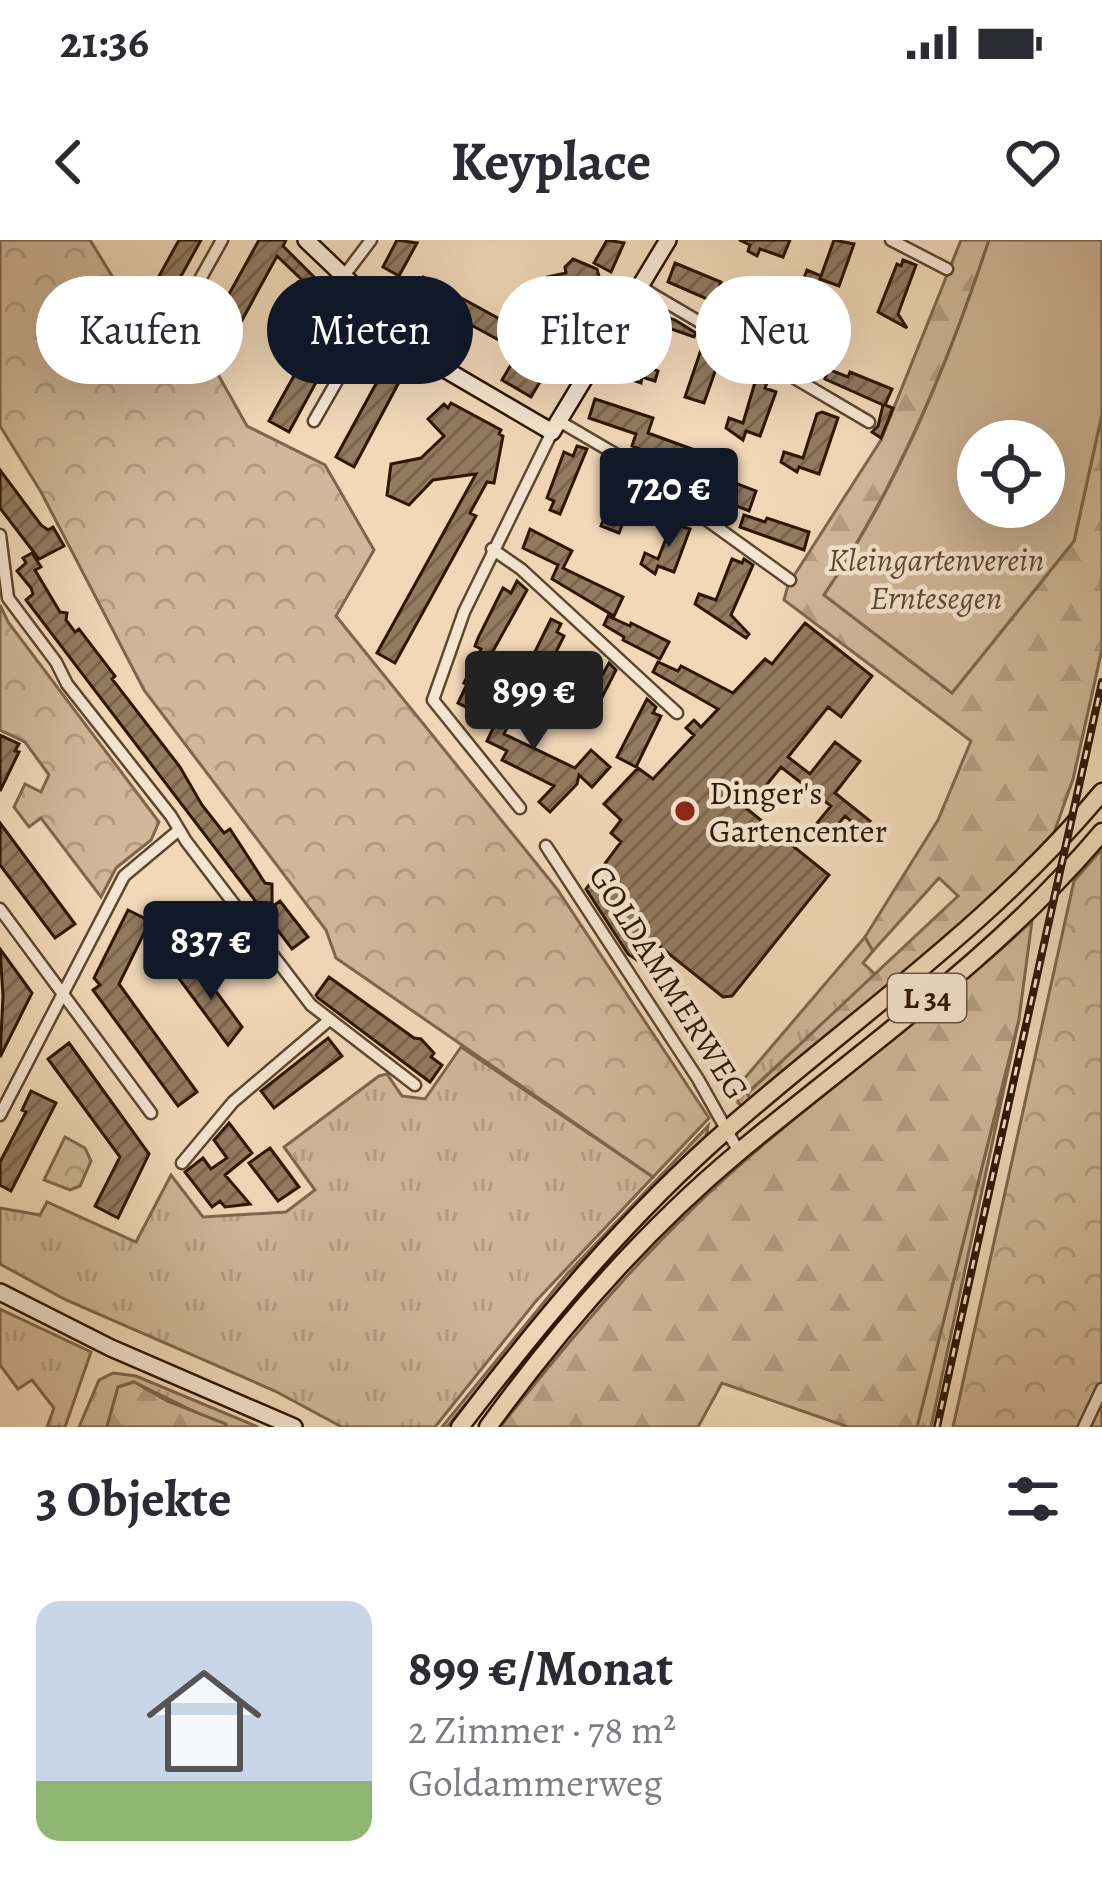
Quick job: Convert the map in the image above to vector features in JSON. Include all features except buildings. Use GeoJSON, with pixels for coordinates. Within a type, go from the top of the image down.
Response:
{"type":"FeatureCollection","features":[{"type":"Feature","properties":{"kind":"main road","name":"L 34"},"geometry":{"type":"LineString","coordinates":[[460,1427],[550,1310],[726,1130],[876,1009],[1002,898],[1102,792]]}},
{"type":"Feature","properties":{"kind":"main road","name":"L 34"},"geometry":{"type":"LineString","coordinates":[[488,1427],[570,1322],[673,1213],[739,1151],[1024,915],[1102,832]]}},
{"type":"Feature","properties":{"kind":"street"},"geometry":{"type":"LineString","coordinates":[[202,276],[222,240]]}},
{"type":"Feature","properties":{"kind":"street"},"geometry":{"type":"LineString","coordinates":[[306,240],[342,276]]}},
{"type":"Feature","properties":{"kind":"street"},"geometry":{"type":"LineString","coordinates":[[344,276],[371,240]]}},
{"type":"Feature","properties":{"kind":"street"},"geometry":{"type":"LineString","coordinates":[[648,276],[668,240]]}},
{"type":"Feature","properties":{"kind":"street"},"geometry":{"type":"LineString","coordinates":[[891,240],[947,269]]}},
{"type":"Feature","properties":{"kind":"street"},"geometry":{"type":"LineString","coordinates":[[672,306],[869,422]]}},
{"type":"Feature","properties":{"kind":"street"},"geometry":{"type":"LineString","coordinates":[[473,383],[604,446],[790,580]]}},
{"type":"Feature","properties":{"kind":"street"},"geometry":{"type":"LineString","coordinates":[[314,422],[335,384]]}},
{"type":"Feature","properties":{"kind":"street"},"geometry":{"type":"LineString","coordinates":[[520,808],[433,700],[464,612],[493,549],[583,384]]}},
{"type":"Feature","properties":{"kind":"street"},"geometry":{"type":"LineString","coordinates":[[0,535],[8,598],[67,684],[310,1005],[415,1085]]}},
{"type":"Feature","properties":{"kind":"street"},"geometry":{"type":"LineString","coordinates":[[493,549],[677,713]]}},
{"type":"Feature","properties":{"kind":"street"},"geometry":{"type":"LineString","coordinates":[[0,1114],[124,875],[179,830]]}},
{"type":"Feature","properties":{"kind":"street","name":"GOLDAMMERWEG"},"geometry":{"type":"LineString","coordinates":[[546,846],[698,1079],[739,1151]]}},
{"type":"Feature","properties":{"kind":"street"},"geometry":{"type":"LineString","coordinates":[[0,909],[151,1113]]}},
{"type":"Feature","properties":{"kind":"street"},"geometry":{"type":"LineString","coordinates":[[182,1162],[233,1102],[328,1021]]}},
{"type":"Feature","properties":{"kind":"street"},"geometry":{"type":"LineString","coordinates":[[0,1292],[111,1348],[294,1427]]}},
{"type":"Feature","properties":{"kind":"street"},"geometry":{"type":"LineString","coordinates":[[1084,1427],[1102,1389]]}},
{"type":"Feature","properties":{"kind":"green space"},"geometry":{"type":"Polygon","coordinates":[[[0,240],[90,240],[112,276],[36,276],[36,384],[223,384],[247,426],[325,465],[374,550],[336,616],[557,889],[709,1118],[653,1177],[336,958],[326,930],[144,690],[41,492],[0,426],[0,240]]]}},
{"type":"Feature","properties":{"kind":"green space"},"geometry":{"type":"Polygon","coordinates":[[[961,240],[989,240],[956,332],[875,511],[824,595],[952,693],[1074,541],[1102,414],[1102,649],[1073,779],[1049,847],[990,902],[751,1099],[747,1094],[958,896],[939,878],[873,951],[865,937],[938,820],[971,741],[784,600],[788,585],[881,440],[961,240]]]}},
{"type":"Feature","properties":{"kind":"green space","name":"Kleingartenverein Erntesegen"},"geometry":{"type":"Polygon","coordinates":[[[989,240],[1102,240],[1102,414],[1074,541],[952,693],[824,595],[898,468],[938,378],[989,240]]]}},
{"type":"Feature","properties":{"kind":"green space"},"geometry":{"type":"Polygon","coordinates":[[[0,605],[159,822],[151,840],[116,868],[101,897],[41,818],[29,827],[14,807],[25,784],[41,792],[49,775],[25,742],[0,730],[0,605]]]}},
{"type":"Feature","properties":{"kind":"green space"},"geometry":{"type":"Polygon","coordinates":[[[1102,849],[1102,1427],[953,1427],[1074,881],[1102,849]]]}},
{"type":"Feature","properties":{"kind":"green space"},"geometry":{"type":"Polygon","coordinates":[[[1032,921],[1019,1019],[917,1427],[848,1427],[722,1383],[698,1427],[500,1427],[590,1318],[686,1215],[1032,921]]]}},
{"type":"Feature","properties":{"kind":"green space"},"geometry":{"type":"Polygon","coordinates":[[[865,937],[873,951],[863,963],[877,976],[747,1093],[751,1099],[744,1106],[738,1103],[738,1086],[865,937]]]}},
{"type":"Feature","properties":{"kind":"green space"},"geometry":{"type":"Polygon","coordinates":[[[1019,1019],[931,1427],[917,1427],[1019,1019]]]}},
{"type":"Feature","properties":{"kind":"green space"},"geometry":{"type":"Polygon","coordinates":[[[461,1047],[653,1177],[536,1301],[435,1427],[342,1427],[275,1391],[66,1300],[0,1264],[0,1208],[40,1215],[47,1202],[136,1242],[171,1175],[203,1217],[286,1212],[315,1190],[284,1147],[379,1076],[387,1074],[402,1096],[425,1099],[461,1047]]]}},
{"type":"Feature","properties":{"kind":"green space"},"geometry":{"type":"Polygon","coordinates":[[[708,1126],[706,1138],[578,1266],[447,1427],[442,1427],[567,1274],[708,1126]]]}},
{"type":"Feature","properties":{"kind":"green space"},"geometry":{"type":"Polygon","coordinates":[[[65,1137],[85,1148],[91,1161],[80,1186],[70,1190],[44,1180],[65,1137]]]}},
{"type":"Feature","properties":{"kind":"green space"},"geometry":{"type":"Polygon","coordinates":[[[0,1309],[91,1352],[65,1427],[47,1427],[54,1408],[32,1380],[18,1389],[0,1365],[0,1309]]]}},
{"type":"Feature","properties":{"kind":"green space"},"geometry":{"type":"Polygon","coordinates":[[[113,1373],[136,1376],[258,1427],[226,1427],[134,1382],[118,1387],[107,1427],[79,1427],[99,1380],[113,1373]]]}},
{"type":"Feature","properties":{"kind":"green space"},"geometry":{"type":"Polygon","coordinates":[[[134,1382],[226,1427],[107,1427],[118,1387],[134,1382]]]}},
{"type":"Feature","properties":{"kind":"railway"},"geometry":{"type":"LineString","coordinates":[[937,1427],[1102,682]]}},
{"type":"Feature","properties":{"kind":"place","name":"Dinger's Gartencenter"},"geometry":{"type":"Point","coordinates":[685,811]}}]}
